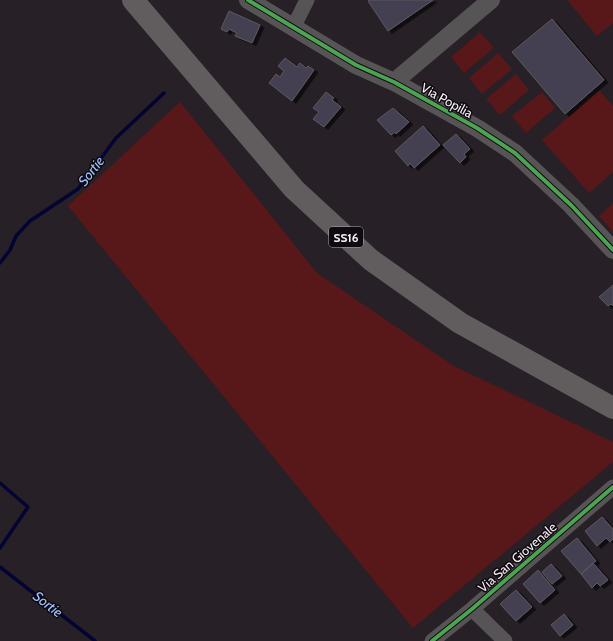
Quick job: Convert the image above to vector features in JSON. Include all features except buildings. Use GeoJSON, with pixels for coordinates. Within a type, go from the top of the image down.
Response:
{"type":"FeatureCollection","features":[{"type":"Feature","properties":{"kind":"main road","name":"SS16"},"geometry":{"type":"LineString","coordinates":[[133,0],[294,189],[371,260],[460,323],[613,408]]}},
{"type":"Feature","properties":{"kind":"street","name":"Via Popilia"},"geometry":{"type":"LineString","coordinates":[[248,0],[356,64],[394,82],[477,128],[515,153],[571,205],[613,250]]}},
{"type":"Feature","properties":{"kind":"street"},"geometry":{"type":"LineString","coordinates":[[293,28],[307,0]]}},
{"type":"Feature","properties":{"kind":"street"},"geometry":{"type":"LineString","coordinates":[[394,82],[491,0]]}},
{"type":"Feature","properties":{"kind":"street","name":"Via San Giovenale"},"geometry":{"type":"LineString","coordinates":[[432,641],[472,609],[613,487]]}},
{"type":"Feature","properties":{"kind":"street"},"geometry":{"type":"LineString","coordinates":[[472,609],[505,641]]}},
{"type":"Feature","properties":{"kind":"shaded area"},"geometry":{"type":"Polygon","coordinates":[[[567,0],[613,0],[613,23],[597,36],[567,0]]]}},
{"type":"Feature","properties":{"kind":"shaded area"},"geometry":{"type":"Polygon","coordinates":[[[480,32],[494,48],[464,73],[451,57],[480,32]]]}},
{"type":"Feature","properties":{"kind":"shaded area"},"geometry":{"type":"Polygon","coordinates":[[[498,53],[512,69],[482,94],[469,78],[498,53]]]}},
{"type":"Feature","properties":{"kind":"shaded area"},"geometry":{"type":"Polygon","coordinates":[[[516,74],[529,90],[500,115],[486,99],[516,74]]]}},
{"type":"Feature","properties":{"kind":"shaded area"},"geometry":{"type":"Polygon","coordinates":[[[599,90],[613,106],[613,172],[589,193],[542,140],[599,90]]]}},
{"type":"Feature","properties":{"kind":"shaded area"},"geometry":{"type":"Polygon","coordinates":[[[542,92],[555,108],[526,133],[512,116],[542,92]]]}},
{"type":"Feature","properties":{"kind":"shaded area"},"geometry":{"type":"Polygon","coordinates":[[[180,102],[317,273],[454,366],[613,442],[613,462],[413,628],[68,206],[180,102]]]}},
{"type":"Feature","properties":{"kind":"shaded area"},"geometry":{"type":"Polygon","coordinates":[[[613,203],[613,232],[599,216],[613,203]]]}},
{"type":"Feature","properties":{"kind":"waterway","name":"Sortie"},"geometry":{"type":"LineString","coordinates":[[0,263],[10,250],[16,236],[30,221],[78,189],[116,138],[164,93]]}},
{"type":"Feature","properties":{"kind":"waterway","name":"Sortie"},"geometry":{"type":"LineString","coordinates":[[0,483],[28,507],[0,548]]}},
{"type":"Feature","properties":{"kind":"waterway","name":"Sortie"},"geometry":{"type":"LineString","coordinates":[[0,567],[95,641]]}},
{"type":"Feature","properties":{"kind":"cycle path"},"geometry":{"type":"LineString","coordinates":[[248,0],[356,65],[394,82],[477,128],[515,153],[571,205],[613,250]]}},
{"type":"Feature","properties":{"kind":"cycle path"},"geometry":{"type":"LineString","coordinates":[[432,641],[472,609],[613,487]]}}]}
